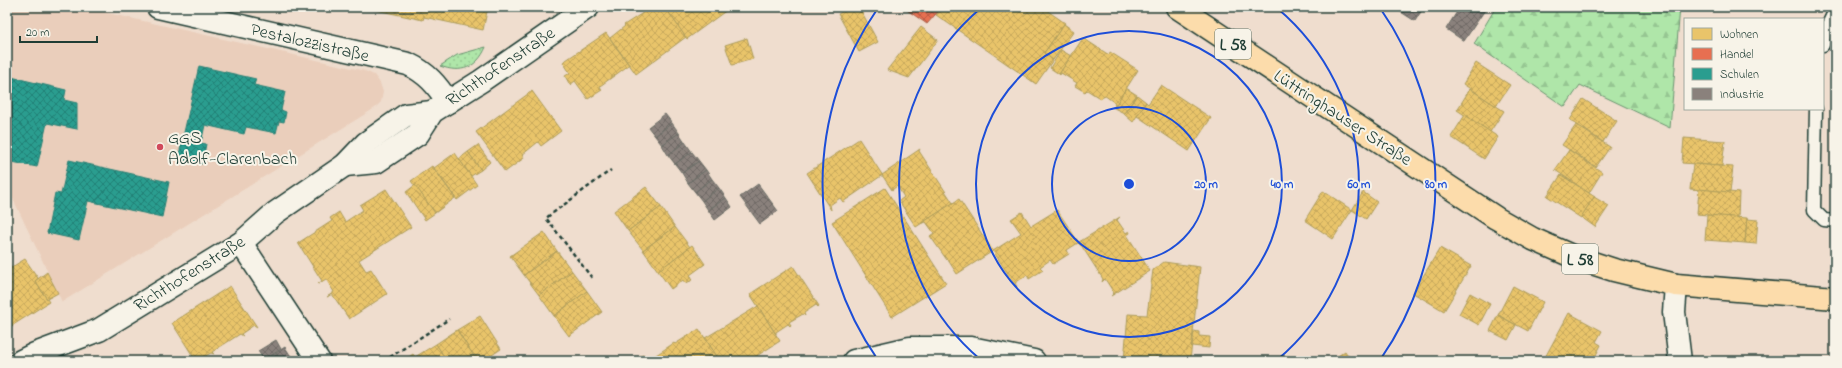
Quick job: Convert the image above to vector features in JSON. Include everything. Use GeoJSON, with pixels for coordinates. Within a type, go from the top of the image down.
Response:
{"type":"FeatureCollection","features":[{"type":"Feature","properties":{"kind":"main road","name":"Lüttringhauser Straße"},"geometry":{"type":"LineString","coordinates":[[1177,7],[1496,218],[1533,238],[1574,257],[1614,270],[1676,285],[1835,298]]}},
{"type":"Feature","properties":{"kind":"street","name":"Pestalozzistraße"},"geometry":{"type":"LineString","coordinates":[[158,7],[408,64],[425,74],[436,84],[440,107]]}},
{"type":"Feature","properties":{"kind":"street","name":"Richthofenstraße"},"geometry":{"type":"LineString","coordinates":[[21,361],[34,354],[99,330],[241,243],[275,213],[345,165],[376,162],[418,134],[440,107],[588,7]]}},
{"type":"Feature","properties":{"kind":"street"},"geometry":{"type":"LineString","coordinates":[[241,243],[320,361]]}},
{"type":"Feature","properties":{"kind":"street"},"geometry":{"type":"LineString","coordinates":[[1676,285],[1674,312],[1680,361]]}},
{"type":"Feature","properties":{"kind":"street"},"geometry":{"type":"LineString","coordinates":[[854,361],[910,348],[971,348],[1034,361]]}},
{"type":"Feature","properties":{"kind":"lane"},"geometry":{"type":"LineString","coordinates":[[1824,38],[1825,31],[1835,10]]}},
{"type":"Feature","properties":{"kind":"lane"},"geometry":{"type":"LineString","coordinates":[[1816,110],[1814,210],[1824,220],[1835,221]]}},
{"type":"Feature","properties":{"kind":"path"},"geometry":{"type":"LineString","coordinates":[[592,278],[546,218],[611,170]]}},
{"type":"Feature","properties":{"kind":"path"},"geometry":{"type":"LineString","coordinates":[[384,361],[449,319]]}},
{"type":"Feature","properties":{"kind":"shaded area","name":"GGS Adolf-Clarenbach"},"geometry":{"type":"Polygon","coordinates":[[[7,7],[81,7],[365,71],[374,75],[380,83],[383,92],[381,102],[375,108],[62,302],[7,186],[7,7]]]}},
{"type":"Feature","properties":{"kind":"green space"},"geometry":{"type":"Polygon","coordinates":[[[1496,7],[1680,7],[1670,128],[1580,85],[1565,107],[1474,44],[1496,7]]]}},
{"type":"Feature","properties":{"kind":"green space"},"geometry":{"type":"Polygon","coordinates":[[[486,47],[478,60],[468,67],[455,69],[440,66],[457,55],[486,47]]]}},
{"type":"Feature","properties":{"kind":"building: Wohnen"},"geometry":{"type":"Polygon","coordinates":[[[362,7],[488,7],[483,30],[424,17],[423,20],[362,7]]]}},
{"type":"Feature","properties":{"kind":"building: Wohnen"},"geometry":{"type":"Polygon","coordinates":[[[652,7],[665,7],[686,37],[636,74],[610,38],[625,26],[624,25],[652,7]]]}},
{"type":"Feature","properties":{"kind":"building: Wohnen"},"geometry":{"type":"Polygon","coordinates":[[[665,7],[731,7],[687,39],[665,7]]]}},
{"type":"Feature","properties":{"kind":"building: Wohnen"},"geometry":{"type":"Polygon","coordinates":[[[851,7],[859,7],[878,42],[859,52],[838,14],[851,7]]]}},
{"type":"Feature","properties":{"kind":"building: Wohnen"},"geometry":{"type":"Polygon","coordinates":[[[942,7],[1042,7],[1065,23],[1044,53],[1053,60],[1036,84],[936,15],[942,7]]]}},
{"type":"Feature","properties":{"kind":"building: Wohnen"},"geometry":{"type":"Polygon","coordinates":[[[1064,24],[1074,31],[1053,60],[1044,53],[1064,24]]]}},
{"type":"Feature","properties":{"kind":"building: Wohnen"},"geometry":{"type":"Polygon","coordinates":[[[921,27],[938,40],[909,78],[887,70],[921,27]]]}},
{"type":"Feature","properties":{"kind":"building: Wohnen"},"geometry":{"type":"Polygon","coordinates":[[[606,33],[629,65],[600,86],[602,90],[588,99],[575,81],[570,85],[565,76],[570,73],[563,62],[606,33]]]}},
{"type":"Feature","properties":{"kind":"building: Wohnen"},"geometry":{"type":"Polygon","coordinates":[[[747,38],[753,59],[732,65],[725,45],[747,38]]]}},
{"type":"Feature","properties":{"kind":"building: Wohnen"},"geometry":{"type":"Polygon","coordinates":[[[1083,38],[1109,55],[1110,52],[1138,70],[1114,108],[1115,103],[1104,95],[1101,99],[1087,90],[1085,92],[1075,86],[1077,83],[1061,73],[1060,75],[1059,74],[1083,38]]]}},
{"type":"Feature","properties":{"kind":"building: Wohnen"},"geometry":{"type":"Polygon","coordinates":[[[1061,50],[1071,56],[1059,74],[1050,68],[1061,50]]]}},
{"type":"Feature","properties":{"kind":"building: Wohnen"},"geometry":{"type":"Polygon","coordinates":[[[1476,63],[1510,85],[1496,106],[1463,84],[1476,63]]]}},
{"type":"Feature","properties":{"kind":"building: Wohnen"},"geometry":{"type":"Polygon","coordinates":[[[1161,85],[1211,118],[1189,151],[1137,116],[1146,102],[1148,104],[1161,85]]]}},
{"type":"Feature","properties":{"kind":"building: Wohnen"},"geometry":{"type":"Polygon","coordinates":[[[1126,88],[1137,95],[1124,113],[1114,108],[1126,88]]]}},
{"type":"Feature","properties":{"kind":"building: Wohnen"},"geometry":{"type":"Polygon","coordinates":[[[1470,89],[1504,111],[1490,132],[1457,110],[1470,89]]]}},
{"type":"Feature","properties":{"kind":"building: Wohnen"},"geometry":{"type":"Polygon","coordinates":[[[532,91],[561,131],[541,146],[538,142],[522,155],[524,158],[505,172],[476,132],[532,91]]]}},
{"type":"Feature","properties":{"kind":"building: Wohnen"},"geometry":{"type":"Polygon","coordinates":[[[1137,95],[1146,102],[1133,122],[1124,114],[1137,95]]]}},
{"type":"Feature","properties":{"kind":"building: Wohnen"},"geometry":{"type":"Polygon","coordinates":[[[1583,99],[1617,121],[1603,142],[1570,120],[1583,99]]]}},
{"type":"Feature","properties":{"kind":"building: Wohnen"},"geometry":{"type":"Polygon","coordinates":[[[1465,115],[1498,137],[1484,159],[1451,137],[1465,115]]]}},
{"type":"Feature","properties":{"kind":"building: Wohnen"},"geometry":{"type":"Polygon","coordinates":[[[1576,125],[1610,147],[1596,167],[1562,145],[1576,125]]]}},
{"type":"Feature","properties":{"kind":"building: Wohnen"},"geometry":{"type":"Polygon","coordinates":[[[1684,138],[1725,141],[1722,166],[1682,163],[1684,138]]]}},
{"type":"Feature","properties":{"kind":"building: Wohnen"},"geometry":{"type":"Polygon","coordinates":[[[859,139],[883,176],[843,202],[840,198],[830,205],[831,210],[807,173],[859,139]]]}},
{"type":"Feature","properties":{"kind":"building: Wohnen"},"geometry":{"type":"Polygon","coordinates":[[[478,145],[490,162],[481,170],[468,152],[478,145]]]}},
{"type":"Feature","properties":{"kind":"building: Wohnen"},"geometry":{"type":"Polygon","coordinates":[[[920,149],[919,151],[953,203],[916,227],[899,201],[904,197],[897,186],[892,190],[882,175],[920,149]]]}},
{"type":"Feature","properties":{"kind":"building: Wohnen"},"geometry":{"type":"Polygon","coordinates":[[[1569,150],[1602,172],[1589,193],[1555,170],[1569,150]]]}},
{"type":"Feature","properties":{"kind":"building: Wohnen"},"geometry":{"type":"Polygon","coordinates":[[[468,152],[481,170],[471,176],[459,159],[468,152]]]}},
{"type":"Feature","properties":{"kind":"building: Wohnen"},"geometry":{"type":"Polygon","coordinates":[[[455,153],[477,185],[457,200],[434,168],[455,153]]]}},
{"type":"Feature","properties":{"kind":"building: Wohnen"},"geometry":{"type":"Polygon","coordinates":[[[1693,164],[1733,167],[1730,192],[1690,189],[1693,164]]]}},
{"type":"Feature","properties":{"kind":"building: Wohnen"},"geometry":{"type":"Polygon","coordinates":[[[432,166],[455,198],[435,213],[411,181],[432,166]]]}},
{"type":"Feature","properties":{"kind":"building: Wohnen"},"geometry":{"type":"Polygon","coordinates":[[[1561,175],[1595,197],[1581,218],[1547,196],[1561,175]]]}},
{"type":"Feature","properties":{"kind":"building: Wohnen"},"geometry":{"type":"Polygon","coordinates":[[[415,185],[435,213],[425,220],[406,192],[415,185]]]}},
{"type":"Feature","properties":{"kind":"building: Wohnen"},"geometry":{"type":"Polygon","coordinates":[[[646,187],[661,207],[628,231],[614,211],[646,187]]]}},
{"type":"Feature","properties":{"kind":"building: Wohnen"},"geometry":{"type":"Polygon","coordinates":[[[885,188],[946,283],[892,317],[832,222],[885,188]]]}},
{"type":"Feature","properties":{"kind":"building: Wohnen"},"geometry":{"type":"Polygon","coordinates":[[[386,189],[411,227],[359,260],[366,271],[371,269],[387,294],[349,319],[332,294],[327,297],[334,292],[326,279],[318,284],[322,281],[298,243],[332,221],[330,218],[339,212],[345,222],[363,210],[360,205],[386,189]]]}},
{"type":"Feature","properties":{"kind":"building: Wohnen"},"geometry":{"type":"Polygon","coordinates":[[[1699,189],[1739,193],[1738,218],[1697,214],[1699,189]]]}},
{"type":"Feature","properties":{"kind":"building: Wohnen"},"geometry":{"type":"Polygon","coordinates":[[[1323,191],[1352,210],[1333,239],[1305,220],[1323,191]]]}},
{"type":"Feature","properties":{"kind":"building: Wohnen"},"geometry":{"type":"Polygon","coordinates":[[[1363,192],[1377,202],[1366,219],[1352,210],[1363,192]]]}},
{"type":"Feature","properties":{"kind":"building: Wohnen"},"geometry":{"type":"Polygon","coordinates":[[[1594,197],[1609,206],[1595,227],[1581,217],[1594,197]]]}},
{"type":"Feature","properties":{"kind":"building: Wohnen"},"geometry":{"type":"Polygon","coordinates":[[[959,199],[993,251],[957,274],[930,236],[934,233],[926,222],[922,223],[959,199]]]}},
{"type":"Feature","properties":{"kind":"building: Wohnen"},"geometry":{"type":"Polygon","coordinates":[[[661,207],[675,227],[643,250],[628,231],[661,207]]]}},
{"type":"Feature","properties":{"kind":"building: Wohnen"},"geometry":{"type":"Polygon","coordinates":[[[1057,210],[1081,246],[1078,243],[1067,250],[1069,254],[1053,264],[1050,260],[1040,267],[1043,270],[1029,279],[1027,275],[1015,283],[1016,287],[993,251],[1021,233],[1011,219],[1022,212],[1031,226],[1057,210]]]}},
{"type":"Feature","properties":{"kind":"building: Wohnen"},"geometry":{"type":"Polygon","coordinates":[[[1707,215],[1747,218],[1745,243],[1705,240],[1707,215]]]}},
{"type":"Feature","properties":{"kind":"building: Wohnen"},"geometry":{"type":"Polygon","coordinates":[[[1120,217],[1117,220],[1126,233],[1129,231],[1130,233],[1127,235],[1150,271],[1111,296],[1114,293],[1105,279],[1102,282],[1103,279],[1079,242],[1120,217]]]}},
{"type":"Feature","properties":{"kind":"building: Wohnen"},"geometry":{"type":"Polygon","coordinates":[[[1747,219],[1758,220],[1756,244],[1745,243],[1747,219]]]}},
{"type":"Feature","properties":{"kind":"building: Wohnen"},"geometry":{"type":"Polygon","coordinates":[[[675,227],[690,247],[658,271],[643,250],[675,227]]]}},
{"type":"Feature","properties":{"kind":"building: Wohnen"},"geometry":{"type":"Polygon","coordinates":[[[544,232],[557,251],[524,275],[510,256],[544,232]]]}},
{"type":"Feature","properties":{"kind":"building: Wohnen"},"geometry":{"type":"Polygon","coordinates":[[[692,245],[705,264],[690,275],[692,278],[691,281],[685,283],[683,280],[671,289],[658,271],[692,245]]]}},
{"type":"Feature","properties":{"kind":"building: Wohnen"},"geometry":{"type":"Polygon","coordinates":[[[1440,248],[1471,266],[1444,311],[1413,293],[1440,248]]]}},
{"type":"Feature","properties":{"kind":"building: Wohnen"},"geometry":{"type":"Polygon","coordinates":[[[557,251],[572,271],[539,295],[524,275],[557,251]]]}},
{"type":"Feature","properties":{"kind":"building: Wohnen"},"geometry":{"type":"Polygon","coordinates":[[[25,259],[38,278],[35,281],[49,302],[7,329],[7,270],[25,259]]]}},
{"type":"Feature","properties":{"kind":"building: Wohnen"},"geometry":{"type":"Polygon","coordinates":[[[1164,262],[1200,267],[1190,361],[1124,361],[1128,314],[1147,315],[1153,270],[1164,262]]]}},
{"type":"Feature","properties":{"kind":"building: Wohnen"},"geometry":{"type":"Polygon","coordinates":[[[793,266],[819,306],[818,307],[816,305],[804,313],[805,316],[803,314],[789,322],[791,325],[790,326],[788,324],[776,332],[776,334],[750,294],[793,266]]]}},
{"type":"Feature","properties":{"kind":"building: Wohnen"},"geometry":{"type":"Polygon","coordinates":[[[572,271],[587,291],[554,316],[539,295],[572,271]]]}},
{"type":"Feature","properties":{"kind":"building: Wohnen"},"geometry":{"type":"Polygon","coordinates":[[[47,272],[58,293],[47,299],[35,281],[47,272]]]}},
{"type":"Feature","properties":{"kind":"building: Wohnen"},"geometry":{"type":"Polygon","coordinates":[[[230,286],[257,327],[254,325],[241,334],[243,336],[240,334],[212,352],[214,354],[211,353],[196,361],[172,323],[230,286]]]}},
{"type":"Feature","properties":{"kind":"building: Wohnen"},"geometry":{"type":"Polygon","coordinates":[[[1513,286],[1543,302],[1528,331],[1498,315],[1513,286]]]}},
{"type":"Feature","properties":{"kind":"building: Wohnen"},"geometry":{"type":"Polygon","coordinates":[[[587,291],[602,312],[569,336],[554,316],[587,291]]]}},
{"type":"Feature","properties":{"kind":"building: Wohnen"},"geometry":{"type":"Polygon","coordinates":[[[1470,293],[1490,304],[1479,325],[1459,314],[1470,293]]]}},
{"type":"Feature","properties":{"kind":"building: Wohnen"},"geometry":{"type":"Polygon","coordinates":[[[758,306],[780,341],[749,361],[720,361],[705,338],[758,306]]]}},
{"type":"Feature","properties":{"kind":"building: Wohnen"},"geometry":{"type":"Polygon","coordinates":[[[1569,313],[1602,331],[1596,342],[1601,345],[1593,361],[1543,361],[1569,313]]]}},
{"type":"Feature","properties":{"kind":"building: Wohnen"},"geometry":{"type":"Polygon","coordinates":[[[1498,315],[1516,325],[1508,340],[1490,331],[1498,315]]]}},
{"type":"Feature","properties":{"kind":"building: Wohnen"},"geometry":{"type":"Polygon","coordinates":[[[480,316],[501,349],[483,361],[477,361],[457,330],[480,316]]]}},
{"type":"Feature","properties":{"kind":"building: Wohnen"},"geometry":{"type":"Polygon","coordinates":[[[699,329],[720,361],[647,361],[674,343],[675,344],[699,329]]]}},
{"type":"Feature","properties":{"kind":"building: Wohnen"},"geometry":{"type":"Polygon","coordinates":[[[457,330],[477,361],[447,361],[436,344],[457,330]]]}},
{"type":"Feature","properties":{"kind":"building: Wohnen"},"geometry":{"type":"Polygon","coordinates":[[[1194,331],[1199,332],[1199,336],[1210,337],[1209,348],[1192,346],[1194,331]]]}},
{"type":"Feature","properties":{"kind":"building: Wohnen"},"geometry":{"type":"Polygon","coordinates":[[[436,344],[447,361],[418,361],[415,357],[436,344]]]}},
{"type":"Feature","properties":{"kind":"building: Wohnen"},"geometry":{"type":"Polygon","coordinates":[[[1345,351],[1352,361],[1331,361],[1345,351]]]}},
{"type":"Feature","properties":{"kind":"building: Wohnen"},"geometry":{"type":"Polygon","coordinates":[[[413,354],[418,361],[403,361],[413,354]]]}},
{"type":"Feature","properties":{"kind":"building: Wohnen"},"geometry":{"type":"Polygon","coordinates":[[[643,355],[647,361],[633,361],[643,355]]]}},
{"type":"Feature","properties":{"kind":"building: Handel"},"geometry":{"type":"Polygon","coordinates":[[[910,7],[942,7],[927,24],[907,10],[910,7]]]}},
{"type":"Feature","properties":{"kind":"building: Schulen"},"geometry":{"type":"Polygon","coordinates":[[[199,66],[256,79],[254,85],[285,92],[281,110],[286,112],[284,122],[279,121],[276,133],[246,127],[244,134],[205,125],[201,143],[206,144],[202,164],[178,159],[199,66]]]}},
{"type":"Feature","properties":{"kind":"building: Schulen"},"geometry":{"type":"Polygon","coordinates":[[[7,76],[66,90],[64,100],[77,103],[77,129],[47,123],[37,167],[7,161],[7,76]]]}},
{"type":"Feature","properties":{"kind":"building: Schulen"},"geometry":{"type":"Polygon","coordinates":[[[69,160],[169,182],[162,217],[88,201],[79,240],[47,233],[55,193],[61,194],[69,160]]]}},
{"type":"Feature","properties":{"kind":"building: Industrie"},"geometry":{"type":"Polygon","coordinates":[[[1397,7],[1424,7],[1415,21],[1396,9],[1397,7]]]}},
{"type":"Feature","properties":{"kind":"building: Industrie"},"geometry":{"type":"Polygon","coordinates":[[[1460,7],[1487,7],[1464,41],[1446,29],[1460,7]]]}},
{"type":"Feature","properties":{"kind":"building: Industrie"},"geometry":{"type":"Polygon","coordinates":[[[665,114],[672,123],[655,136],[648,127],[665,114]]]}},
{"type":"Feature","properties":{"kind":"building: Industrie"},"geometry":{"type":"Polygon","coordinates":[[[672,123],[679,133],[662,145],[655,136],[672,123]]]}},
{"type":"Feature","properties":{"kind":"building: Industrie"},"geometry":{"type":"Polygon","coordinates":[[[679,133],[685,142],[668,155],[662,145],[679,133]]]}},
{"type":"Feature","properties":{"kind":"building: Industrie"},"geometry":{"type":"Polygon","coordinates":[[[685,142],[692,152],[675,164],[668,155],[685,142]]]}},
{"type":"Feature","properties":{"kind":"building: Industrie"},"geometry":{"type":"Polygon","coordinates":[[[692,152],[699,161],[682,173],[675,164],[692,152]]]}},
{"type":"Feature","properties":{"kind":"building: Industrie"},"geometry":{"type":"Polygon","coordinates":[[[699,161],[706,170],[688,183],[682,173],[699,161]]]}},
{"type":"Feature","properties":{"kind":"building: Industrie"},"geometry":{"type":"Polygon","coordinates":[[[706,170],[712,179],[695,192],[688,183],[706,170]]]}},
{"type":"Feature","properties":{"kind":"building: Industrie"},"geometry":{"type":"Polygon","coordinates":[[[712,179],[719,188],[702,201],[695,192],[712,179]]]}},
{"type":"Feature","properties":{"kind":"building: Industrie"},"geometry":{"type":"Polygon","coordinates":[[[758,184],[778,211],[760,224],[740,197],[758,184]]]}},
{"type":"Feature","properties":{"kind":"building: Industrie"},"geometry":{"type":"Polygon","coordinates":[[[719,188],[726,198],[708,210],[702,201],[719,188]]]}},
{"type":"Feature","properties":{"kind":"building: Industrie"},"geometry":{"type":"Polygon","coordinates":[[[726,198],[732,207],[715,220],[708,210],[726,198]]]}},
{"type":"Feature","properties":{"kind":"building: Industrie"},"geometry":{"type":"Polygon","coordinates":[[[276,340],[281,349],[264,360],[258,351],[276,340]]]}},
{"type":"Feature","properties":{"kind":"building: Industrie"},"geometry":{"type":"Polygon","coordinates":[[[285,347],[294,361],[281,361],[276,353],[285,347]]]}},
{"type":"Feature","properties":{"kind":"building: Industrie"},"geometry":{"type":"Polygon","coordinates":[[[276,353],[281,361],[268,361],[266,359],[276,353]]]}},
{"type":"Feature","properties":{"kind":"place","name":"GGS Adolf-Clarenbach"},"geometry":{"type":"Point","coordinates":[160,147]}}]}
